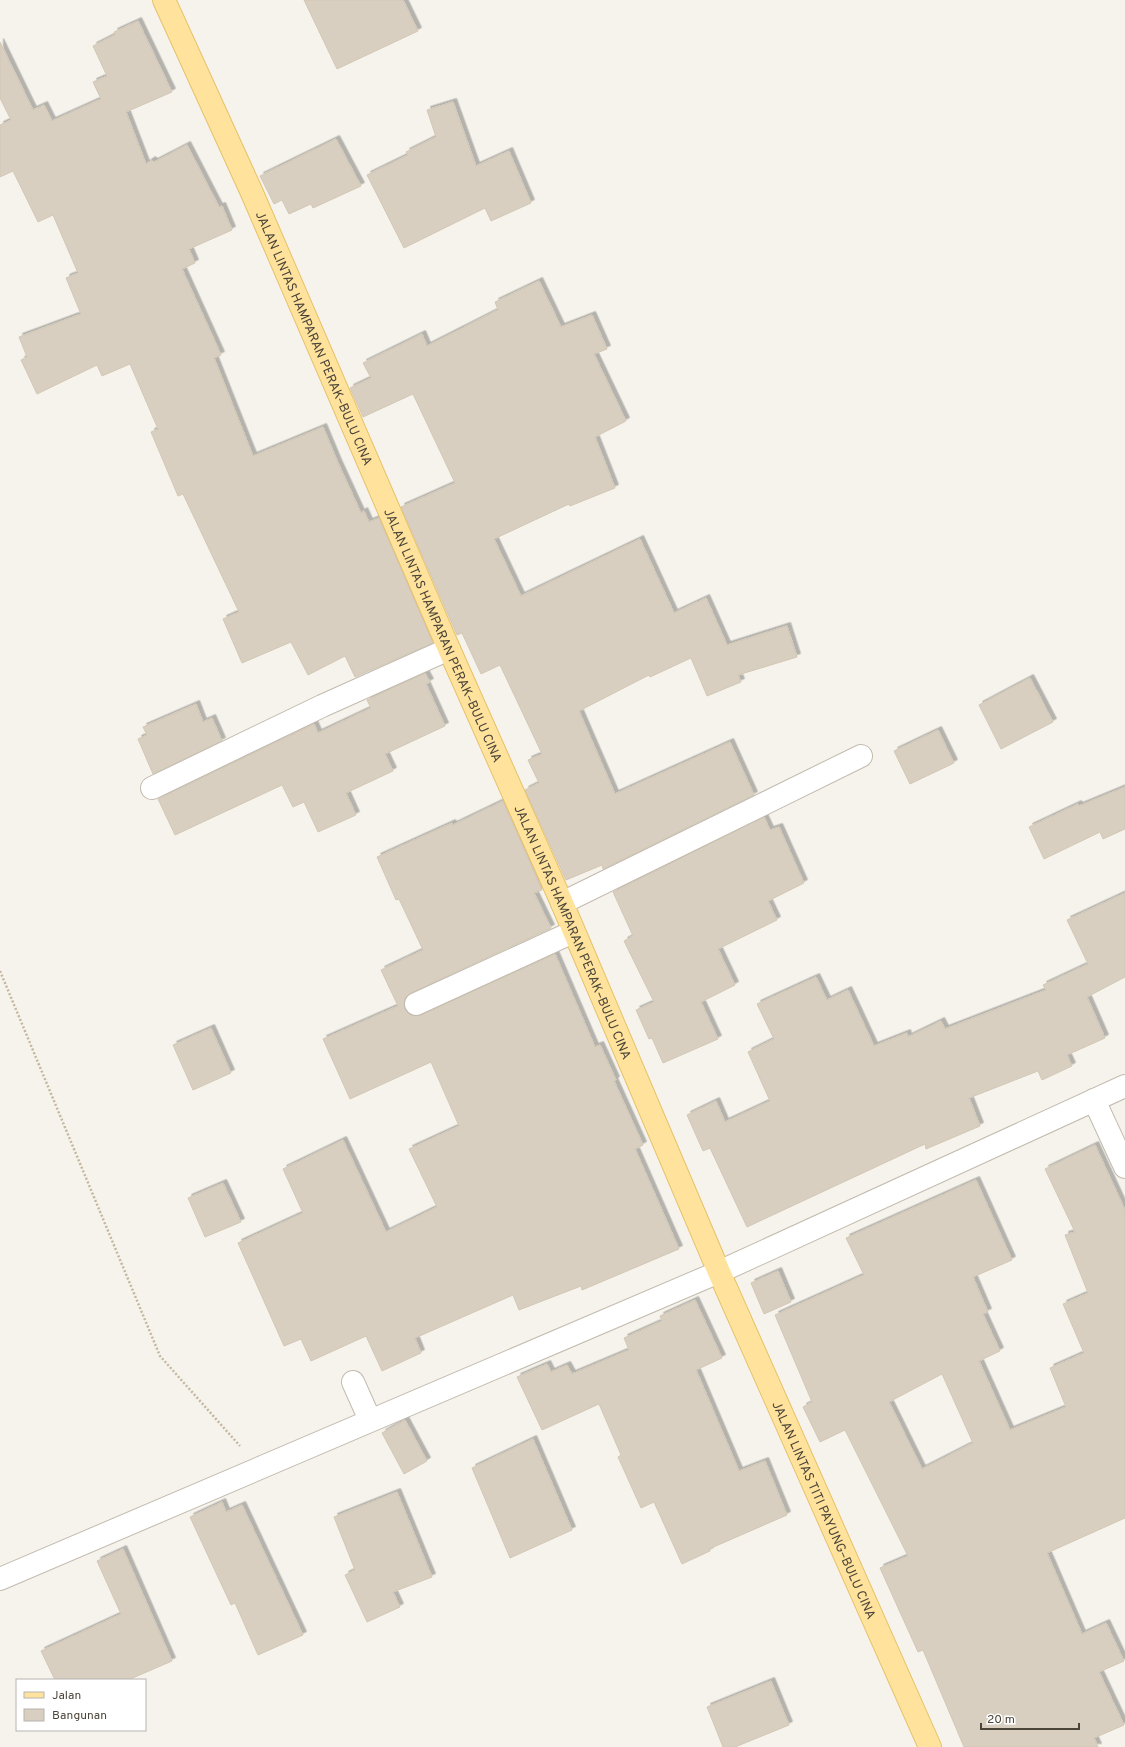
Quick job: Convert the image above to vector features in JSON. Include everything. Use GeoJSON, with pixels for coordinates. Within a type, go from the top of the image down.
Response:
{"type":"FeatureCollection","features":[{"type":"Feature","properties":{"kind":"main road","name":"JALAN LINTAS HAMPARAN PERAK–BULU CINA"},"geometry":{"type":"LineString","coordinates":[[164,0],[255,200],[449,649],[562,903],[573,932],[719,1272]]}},
{"type":"Feature","properties":{"kind":"main road","name":"JALAN LINTAS TITI PAYUNG–BULU CINA"},"geometry":{"type":"LineString","coordinates":[[719,1272],[930,1747]]}},
{"type":"Feature","properties":{"kind":"street"},"geometry":{"type":"LineString","coordinates":[[152,788],[322,706],[449,649]]}},
{"type":"Feature","properties":{"kind":"street"},"geometry":{"type":"LineString","coordinates":[[562,903],[861,756]]}},
{"type":"Feature","properties":{"kind":"street"},"geometry":{"type":"LineString","coordinates":[[416,1004],[573,932]]}},
{"type":"Feature","properties":{"kind":"street"},"geometry":{"type":"LineString","coordinates":[[0,1579],[719,1272],[1125,1086]]}},
{"type":"Feature","properties":{"kind":"street"},"geometry":{"type":"LineString","coordinates":[[1094,1100],[1125,1167]]}},
{"type":"Feature","properties":{"kind":"street"},"geometry":{"type":"LineString","coordinates":[[354,1382],[370,1420]]}},
{"type":"Feature","properties":{"kind":"path"},"geometry":{"type":"LineString","coordinates":[[0,971],[160,1356],[259,1468]]}},
{"type":"Feature","properties":{"kind":"building"},"geometry":{"type":"Polygon","coordinates":[[[304,0],[403,0],[418,31],[337,69],[304,0]]]}},
{"type":"Feature","properties":{"kind":"building"},"geometry":{"type":"Polygon","coordinates":[[[138,21],[172,92],[126,112],[146,164],[152,160],[154,162],[187,145],[219,207],[222,206],[232,230],[189,249],[195,263],[182,269],[221,355],[214,358],[253,456],[323,427],[361,513],[364,511],[369,522],[379,518],[433,643],[355,677],[345,656],[308,675],[291,642],[242,663],[223,619],[239,612],[183,494],[178,496],[151,432],[158,429],[130,364],[102,376],[97,365],[37,394],[21,360],[27,357],[19,337],[81,314],[66,278],[78,273],[53,215],[38,222],[13,171],[0,177],[0,125],[11,120],[0,98],[0,42],[33,110],[44,105],[52,121],[101,99],[93,82],[107,76],[93,46],[115,35],[114,32],[138,21]]]}},
{"type":"Feature","properties":{"kind":"building"},"geometry":{"type":"Polygon","coordinates":[[[453,102],[476,166],[509,151],[531,203],[491,221],[485,208],[404,248],[367,175],[408,155],[406,152],[436,137],[427,110],[453,102]]]}},
{"type":"Feature","properties":{"kind":"building"},"geometry":{"type":"Polygon","coordinates":[[[336,139],[361,186],[313,208],[311,204],[289,214],[282,200],[274,204],[260,176],[336,139]]]}},
{"type":"Feature","properties":{"kind":"building"},"geometry":{"type":"Polygon","coordinates":[[[539,281],[561,327],[592,315],[607,349],[594,354],[626,421],[595,437],[615,488],[570,506],[569,504],[494,539],[521,596],[640,539],[674,613],[706,598],[727,645],[787,626],[797,657],[738,675],[741,682],[707,696],[691,658],[650,677],[649,675],[579,711],[615,794],[730,742],[754,795],[603,869],[602,865],[566,880],[525,790],[539,783],[528,760],[542,754],[500,665],[481,674],[462,633],[457,635],[401,507],[455,483],[413,394],[363,417],[350,388],[371,378],[363,363],[422,334],[427,346],[498,310],[495,302],[539,281]]]}},
{"type":"Feature","properties":{"kind":"building"},"geometry":{"type":"Polygon","coordinates":[[[425,673],[430,682],[426,684],[445,726],[385,754],[393,771],[346,793],[356,815],[318,832],[304,802],[293,807],[282,785],[175,835],[158,799],[314,724],[318,733],[371,708],[367,700],[425,673]]]}},
{"type":"Feature","properties":{"kind":"building"},"geometry":{"type":"Polygon","coordinates":[[[1030,678],[1053,722],[1001,749],[979,705],[1030,678]]]}},
{"type":"Feature","properties":{"kind":"building"},"geometry":{"type":"Polygon","coordinates":[[[196,704],[203,722],[212,718],[222,741],[153,774],[138,739],[147,735],[143,727],[196,704]]]}},
{"type":"Feature","properties":{"kind":"building"},"geometry":{"type":"Polygon","coordinates":[[[938,730],[954,763],[910,784],[894,751],[938,730]]]}},
{"type":"Feature","properties":{"kind":"building"},"geometry":{"type":"Polygon","coordinates":[[[1125,787],[1125,829],[1103,839],[1100,832],[1044,859],[1029,827],[1078,804],[1079,806],[1125,787]]]}},
{"type":"Feature","properties":{"kind":"building"},"geometry":{"type":"Polygon","coordinates":[[[503,801],[542,890],[534,893],[551,928],[411,993],[406,997],[404,1002],[405,1009],[409,1014],[415,1016],[421,1015],[555,954],[595,1047],[600,1045],[616,1080],[614,1081],[643,1145],[635,1149],[679,1249],[582,1290],[581,1286],[519,1310],[513,1295],[415,1338],[421,1353],[382,1371],[366,1336],[311,1361],[301,1339],[284,1346],[238,1243],[303,1213],[283,1169],[343,1140],[386,1232],[437,1207],[409,1149],[459,1126],[431,1062],[350,1099],[323,1039],[398,1006],[381,970],[423,950],[399,899],[396,900],[377,857],[452,823],[453,825],[503,801]]]}},
{"type":"Feature","properties":{"kind":"building"},"geometry":{"type":"Polygon","coordinates":[[[764,817],[770,830],[779,827],[804,883],[768,901],[777,920],[718,949],[735,985],[701,1002],[718,1039],[663,1063],[652,1038],[649,1039],[636,1010],[654,1002],[624,941],[633,936],[613,892],[764,817]]]}},
{"type":"Feature","properties":{"kind":"building"},"geometry":{"type":"Polygon","coordinates":[[[1125,893],[1125,977],[1087,997],[1105,1038],[1067,1055],[1072,1066],[1042,1080],[1038,1071],[969,1098],[980,1126],[926,1149],[925,1144],[747,1227],[710,1148],[703,1151],[687,1115],[716,1101],[725,1122],[770,1101],[748,1052],[774,1039],[757,1004],[816,977],[827,1000],[848,990],[874,1046],[907,1033],[908,1037],[941,1021],[945,1029],[1046,990],[1043,985],[1088,964],[1067,920],[1125,893]]]}},
{"type":"Feature","properties":{"kind":"building"},"geometry":{"type":"Polygon","coordinates":[[[211,1028],[231,1073],[193,1090],[173,1045],[211,1028]]]}},
{"type":"Feature","properties":{"kind":"building"},"geometry":{"type":"Polygon","coordinates":[[[1095,1145],[1125,1210],[1125,1518],[1047,1553],[1082,1634],[1106,1623],[1124,1661],[1099,1672],[1124,1725],[1094,1738],[1098,1747],[964,1747],[923,1650],[918,1652],[880,1568],[908,1556],[845,1430],[820,1442],[803,1407],[812,1402],[775,1315],[864,1275],[846,1238],[976,1180],[1012,1260],[973,1277],[988,1312],[983,1314],[1000,1351],[979,1361],[1010,1430],[1066,1407],[1050,1368],[1084,1353],[1063,1304],[1088,1293],[1065,1235],[1075,1232],[1045,1169],[1095,1145]],[[942,1374],[889,1402],[922,1469],[973,1443],[942,1374]]]}},
{"type":"Feature","properties":{"kind":"building"},"geometry":{"type":"Polygon","coordinates":[[[223,1183],[241,1222],[205,1237],[188,1198],[223,1183]]]}},
{"type":"Feature","properties":{"kind":"building"},"geometry":{"type":"Polygon","coordinates":[[[778,1271],[791,1302],[764,1314],[751,1283],[778,1271]]]}},
{"type":"Feature","properties":{"kind":"building"},"geometry":{"type":"Polygon","coordinates":[[[695,1300],[722,1358],[696,1370],[739,1471],[765,1461],[787,1515],[709,1549],[710,1551],[682,1564],[654,1502],[641,1508],[618,1457],[621,1455],[599,1404],[542,1430],[517,1377],[547,1364],[551,1372],[567,1365],[572,1374],[629,1350],[624,1338],[662,1321],[660,1316],[695,1300]]]}},
{"type":"Feature","properties":{"kind":"building"},"geometry":{"type":"Polygon","coordinates":[[[405,1420],[427,1461],[404,1474],[382,1433],[405,1420]]]}},
{"type":"Feature","properties":{"kind":"building"},"geometry":{"type":"Polygon","coordinates":[[[533,1439],[572,1530],[510,1558],[472,1468],[533,1439]]]}},
{"type":"Feature","properties":{"kind":"building"},"geometry":{"type":"Polygon","coordinates":[[[397,1492],[432,1577],[393,1592],[400,1607],[367,1622],[345,1575],[355,1570],[334,1517],[397,1492]]]}},
{"type":"Feature","properties":{"kind":"building"},"geometry":{"type":"Polygon","coordinates":[[[222,1502],[226,1512],[242,1505],[303,1635],[258,1655],[235,1603],[231,1605],[190,1517],[222,1502]]]}},
{"type":"Feature","properties":{"kind":"building"},"geometry":{"type":"Polygon","coordinates":[[[123,1549],[172,1661],[130,1679],[55,1679],[41,1651],[121,1614],[97,1561],[123,1549]]]}},
{"type":"Feature","properties":{"kind":"building"},"geometry":{"type":"Polygon","coordinates":[[[771,1681],[789,1725],[735,1747],[723,1747],[707,1707],[771,1681]]]}}]}
